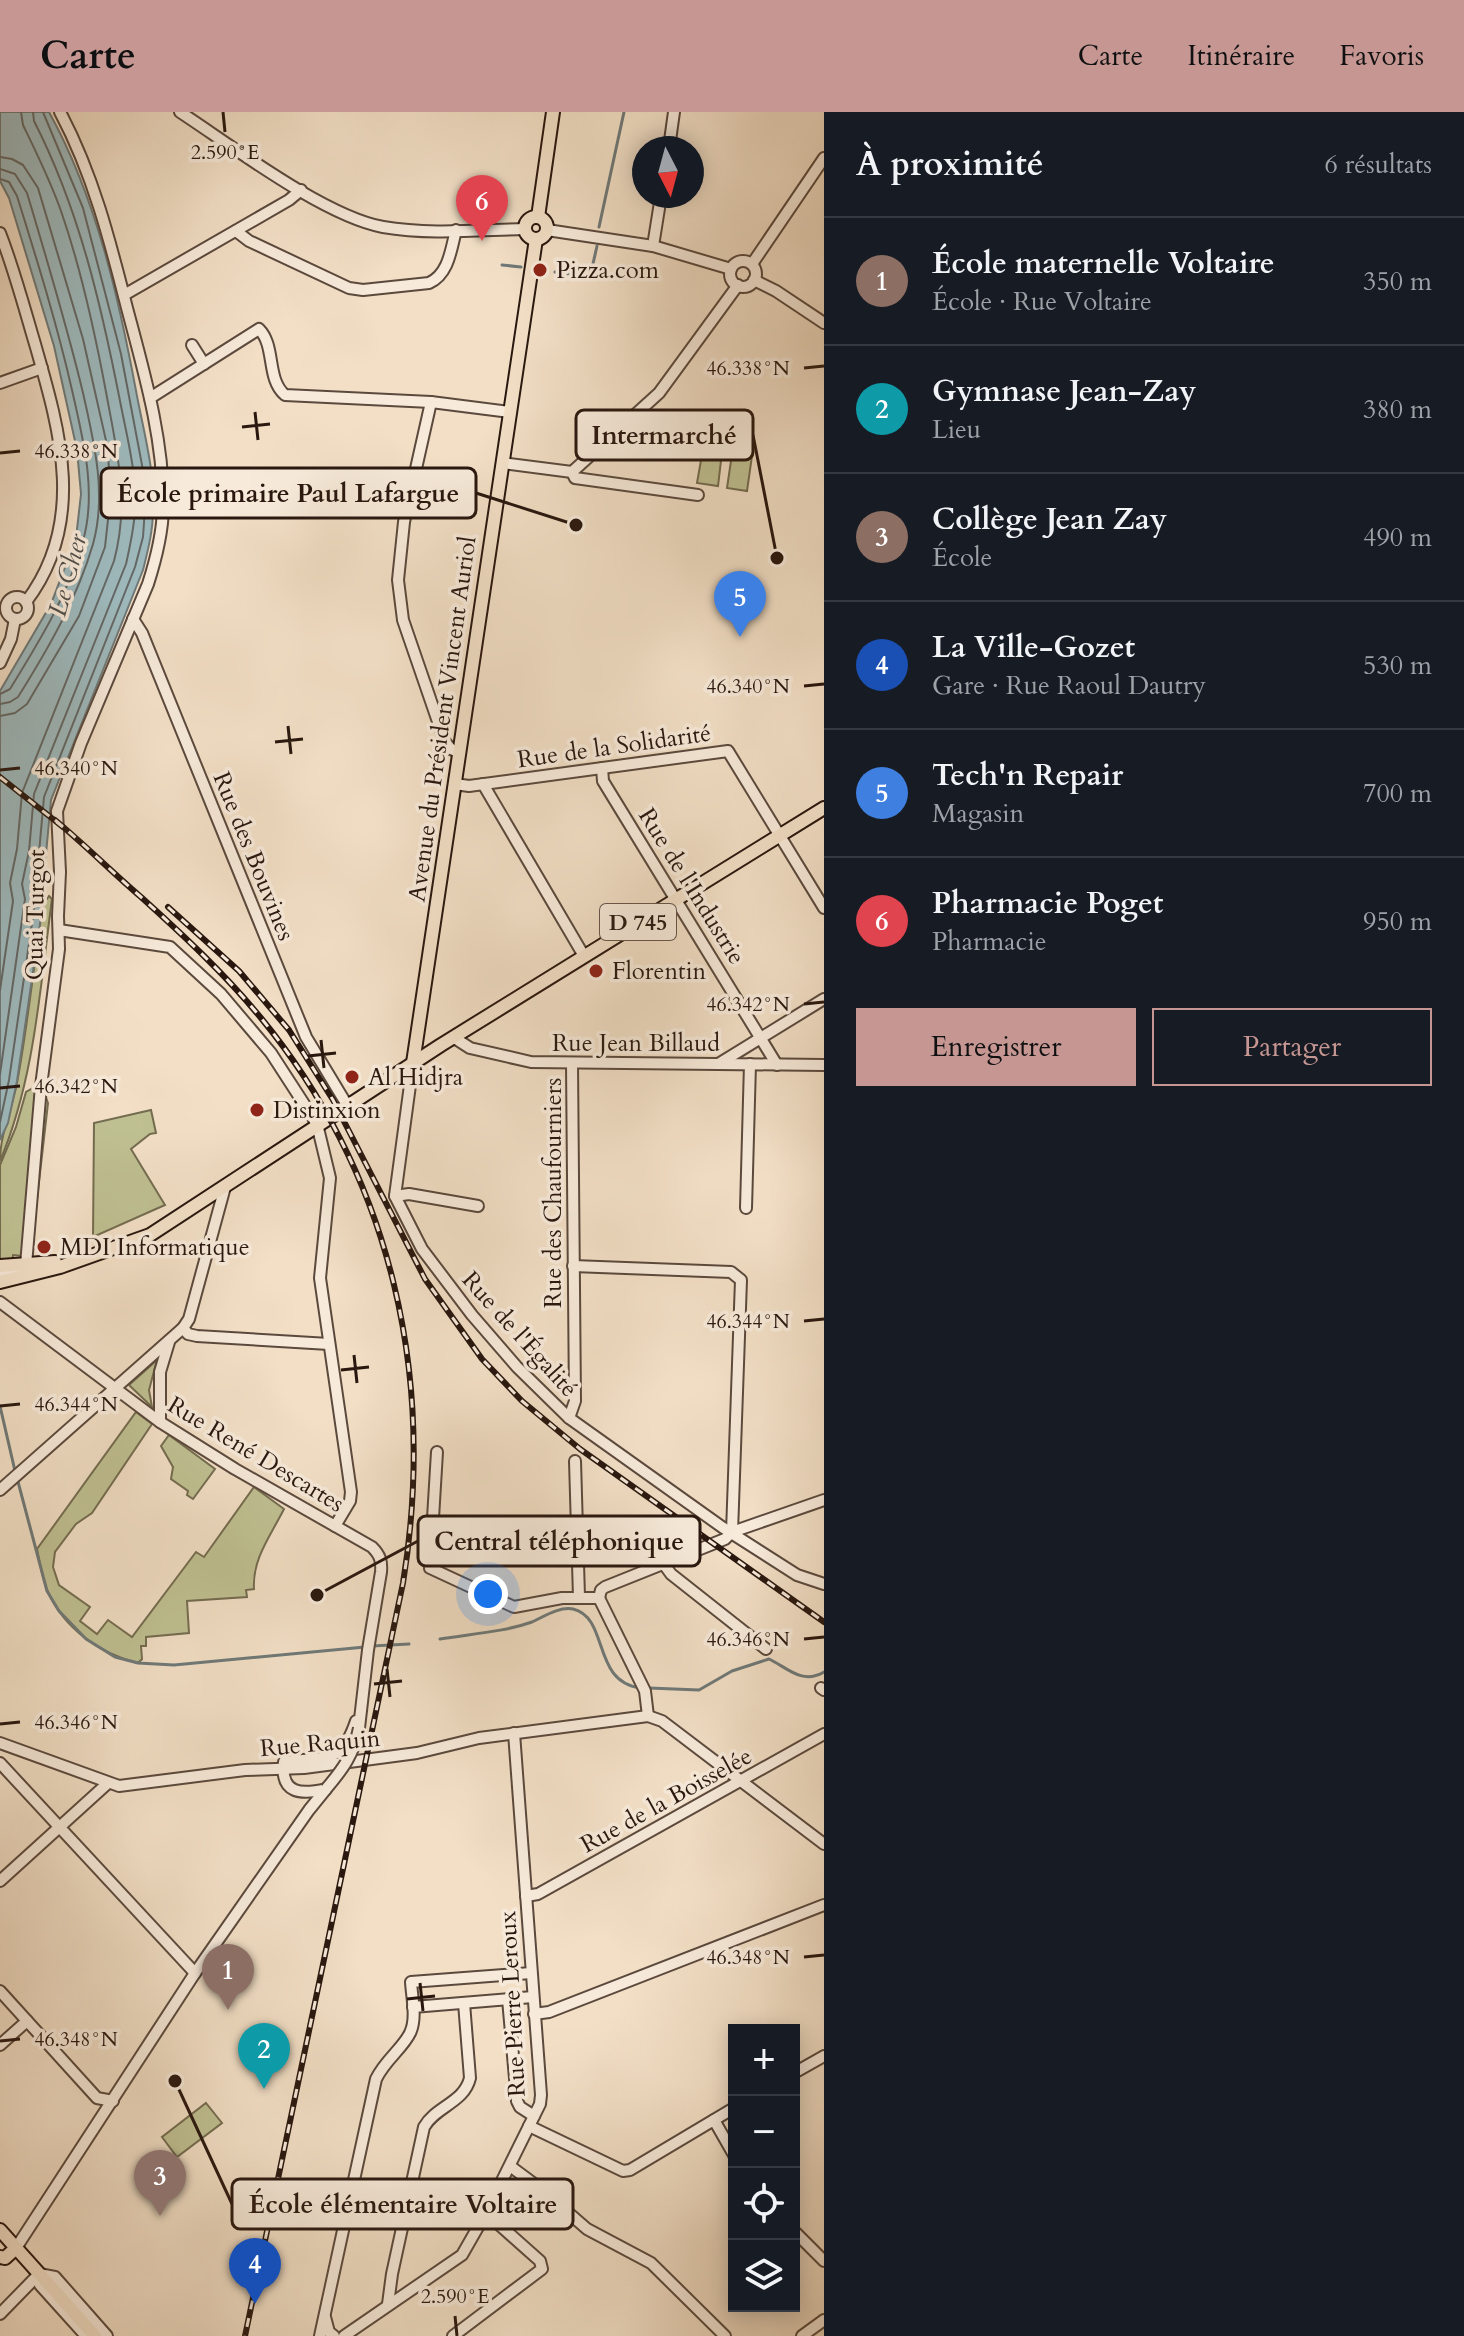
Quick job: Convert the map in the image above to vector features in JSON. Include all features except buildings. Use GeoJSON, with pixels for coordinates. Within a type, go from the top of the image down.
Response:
{"type":"FeatureCollection","features":[{"type":"Feature","properties":{"kind":"main road"},"geometry":{"type":"LineString","coordinates":[[538,217],[553,112]]}},
{"type":"Feature","properties":{"kind":"main road"},"geometry":{"type":"LineString","coordinates":[[538,217],[546,223],[547,230],[542,238],[536,239],[530,237],[525,229],[528,220],[538,217]]}},
{"type":"Feature","properties":{"kind":"main road","name":"Avenue du Président Vincent Auriol"},"geometry":{"type":"LineString","coordinates":[[413,1063],[536,239]]}},
{"type":"Feature","properties":{"kind":"main road","name":"D 745"},"geometry":{"type":"LineString","coordinates":[[413,1063],[824,808]]}},
{"type":"Feature","properties":{"kind":"main road"},"geometry":{"type":"LineString","coordinates":[[0,1282],[86,1258],[150,1235],[413,1063]]}},
{"type":"Feature","properties":{"kind":"main road"},"geometry":{"type":"LineString","coordinates":[[3,1269],[86,1258]]}},
{"type":"Feature","properties":{"kind":"main road"},"geometry":{"type":"LineString","coordinates":[[0,2230],[95,2336]]}},
{"type":"Feature","properties":{"kind":"main road"},"geometry":{"type":"LineString","coordinates":[[0,2257],[9,2256],[16,2248]]}},
{"type":"Feature","properties":{"kind":"street","name":"Quai Turgot"},"geometry":{"type":"LineString","coordinates":[[26,1265],[40,1101],[59,949],[60,872],[56,823],[63,790],[156,559],[163,508],[162,479],[150,398],[124,295],[89,174],[60,112]]}},
{"type":"Feature","properties":{"kind":"street"},"geometry":{"type":"LineString","coordinates":[[180,112],[301,190],[339,211],[382,227],[525,229]]}},
{"type":"Feature","properties":{"kind":"street"},"geometry":{"type":"LineString","coordinates":[[671,136],[674,112]]}},
{"type":"Feature","properties":{"kind":"street"},"geometry":{"type":"LineString","coordinates":[[752,264],[824,158]]}},
{"type":"Feature","properties":{"kind":"street"},"geometry":{"type":"LineString","coordinates":[[124,295],[289,200],[301,190]]}},
{"type":"Feature","properties":{"kind":"street"},"geometry":{"type":"LineString","coordinates":[[653,246],[659,208]]}},
{"type":"Feature","properties":{"kind":"street"},"geometry":{"type":"LineString","coordinates":[[236,231],[249,241],[320,275],[349,288],[363,290],[429,283],[438,278],[445,269],[456,230]]}},
{"type":"Feature","properties":{"kind":"street"},"geometry":{"type":"LineString","coordinates":[[547,230],[653,246],[731,269]]}},
{"type":"Feature","properties":{"kind":"street"},"geometry":{"type":"LineString","coordinates":[[0,233],[42,368],[61,448],[61,520],[53,560],[42,582],[26,602]]}},
{"type":"Feature","properties":{"kind":"street"},"geometry":{"type":"LineString","coordinates":[[731,269],[740,261],[752,264]]}},
{"type":"Feature","properties":{"kind":"street"},"geometry":{"type":"LineString","coordinates":[[731,269],[732,280],[746,286],[754,280],[756,273],[752,264]]}},
{"type":"Feature","properties":{"kind":"street"},"geometry":{"type":"LineString","coordinates":[[754,280],[824,323]]}},
{"type":"Feature","properties":{"kind":"street"},"geometry":{"type":"LineString","coordinates":[[502,463],[572,472],[659,393],[738,285]]}},
{"type":"Feature","properties":{"kind":"street"},"geometry":{"type":"LineString","coordinates":[[150,398],[259,329],[266,336],[276,383],[285,395],[431,402],[510,412]]}},
{"type":"Feature","properties":{"kind":"street"},"geometry":{"type":"LineString","coordinates":[[192,345],[204,364]]}},
{"type":"Feature","properties":{"kind":"street"},"geometry":{"type":"LineString","coordinates":[[0,383],[42,368]]}},
{"type":"Feature","properties":{"kind":"street"},"geometry":{"type":"LineString","coordinates":[[431,402],[404,522],[398,580],[403,620],[445,742],[460,753]]}},
{"type":"Feature","properties":{"kind":"street"},"geometry":{"type":"LineString","coordinates":[[572,472],[575,478],[698,495]]}},
{"type":"Feature","properties":{"kind":"street"},"geometry":{"type":"LineString","coordinates":[[17,597],[26,602],[28,609],[25,616],[15,619],[5,611],[4,598],[17,597]]}},
{"type":"Feature","properties":{"kind":"street"},"geometry":{"type":"LineString","coordinates":[[0,663],[11,639],[15,619]]}},
{"type":"Feature","properties":{"kind":"street","name":"Rue des Bouvines"},"geometry":{"type":"LineString","coordinates":[[133,619],[142,633],[306,1037],[347,1105]]}},
{"type":"Feature","properties":{"kind":"street","name":"Rue de la Solidarité"},"geometry":{"type":"LineString","coordinates":[[455,784],[469,786],[728,751],[780,835]]}},
{"type":"Feature","properties":{"kind":"street","name":"Rue de l'Industrie"},"geometry":{"type":"LineString","coordinates":[[602,768],[603,781],[777,1065]]}},
{"type":"Feature","properties":{"kind":"street"},"geometry":{"type":"LineString","coordinates":[[483,784],[584,956]]}},
{"type":"Feature","properties":{"kind":"street"},"geometry":{"type":"LineString","coordinates":[[780,835],[824,908]]}},
{"type":"Feature","properties":{"kind":"street"},"geometry":{"type":"LineString","coordinates":[[59,930],[170,947],[221,994],[271,1053],[317,1124],[330,1178],[320,1278],[351,1492],[350,1501],[335,1526]]}},
{"type":"Feature","properties":{"kind":"street"},"geometry":{"type":"LineString","coordinates":[[720,1063],[824,999]]}},
{"type":"Feature","properties":{"kind":"street","name":"Rue Jean Billaud"},"geometry":{"type":"LineString","coordinates":[[453,1037],[470,1048],[531,1062],[824,1065]]}},
{"type":"Feature","properties":{"kind":"street"},"geometry":{"type":"LineString","coordinates":[[413,1063],[395,1191],[478,1206]]}},
{"type":"Feature","properties":{"kind":"street","name":"Rue des Chaufourniers"},"geometry":{"type":"LineString","coordinates":[[569,1418],[575,1401],[572,1063]]}},
{"type":"Feature","properties":{"kind":"street"},"geometry":{"type":"LineString","coordinates":[[746,1208],[750,1064]]}},
{"type":"Feature","properties":{"kind":"street"},"geometry":{"type":"LineString","coordinates":[[2,1488],[183,1328],[189,1319],[225,1187]]}},
{"type":"Feature","properties":{"kind":"street","name":"Rue de l'Égalité"},"geometry":{"type":"LineString","coordinates":[[395,1191],[422,1249],[472,1315],[517,1367],[569,1418],[797,1575],[824,1584]]}},
{"type":"Feature","properties":{"kind":"street"},"geometry":{"type":"LineString","coordinates":[[194,1206],[206,1208],[211,1216],[209,1240]]}},
{"type":"Feature","properties":{"kind":"street"},"geometry":{"type":"LineString","coordinates":[[3,1269],[22,1255],[28,1246]]}},
{"type":"Feature","properties":{"kind":"street"},"geometry":{"type":"LineString","coordinates":[[3,1269],[32,1268],[41,1264]]}},
{"type":"Feature","properties":{"kind":"street"},"geometry":{"type":"LineString","coordinates":[[573,1266],[731,1272],[741,1280],[732,1532]]}},
{"type":"Feature","properties":{"kind":"street","name":"Rue René Descartes"},"geometry":{"type":"LineString","coordinates":[[0,1302],[160,1422],[378,1554],[382,1562],[381,1572],[362,1702]]}},
{"type":"Feature","properties":{"kind":"street"},"geometry":{"type":"LineString","coordinates":[[183,1328],[197,1336],[329,1344]]}},
{"type":"Feature","properties":{"kind":"street"},"geometry":{"type":"LineString","coordinates":[[160,1422],[160,1372],[170,1340]]}},
{"type":"Feature","properties":{"kind":"street"},"geometry":{"type":"LineString","coordinates":[[437,1452],[430,1568],[514,1607],[579,1597],[599,1598]]}},
{"type":"Feature","properties":{"kind":"street"},"geometry":{"type":"LineString","coordinates":[[575,1461],[579,1597]]}},
{"type":"Feature","properties":{"kind":"street"},"geometry":{"type":"LineString","coordinates":[[0,1475],[2,1488]]}},
{"type":"Feature","properties":{"kind":"street"},"geometry":{"type":"LineString","coordinates":[[824,1500],[732,1532],[725,1539],[605,1587],[599,1598],[644,1688],[648,1716],[662,1721],[824,1844]]}},
{"type":"Feature","properties":{"kind":"street"},"geometry":{"type":"LineString","coordinates":[[663,1563],[671,1574],[766,1649]]}},
{"type":"Feature","properties":{"kind":"street"},"geometry":{"type":"LineString","coordinates":[[16,2248],[195,1973],[309,1810],[343,1769],[354,1750],[362,1702]]}},
{"type":"Feature","properties":{"kind":"street"},"geometry":{"type":"LineString","coordinates":[[326,1789],[299,1792],[285,1783],[284,1762],[337,1755],[348,1743],[362,1702]]}},
{"type":"Feature","properties":{"kind":"street","name":"Rue Raquin"},"geometry":{"type":"LineString","coordinates":[[0,1743],[119,1786],[245,1770],[304,1768],[417,1753],[479,1738],[648,1716]]}},
{"type":"Feature","properties":{"kind":"street","name":"Rue Pierre Leroux"},"geometry":{"type":"LineString","coordinates":[[344,2336],[462,2255],[510,2166],[541,2095],[514,1733]]}},
{"type":"Feature","properties":{"kind":"street","name":"Rue de la Boisselée"},"geometry":{"type":"LineString","coordinates":[[526,1896],[538,1894],[824,1734]]}},
{"type":"Feature","properties":{"kind":"street"},"geometry":{"type":"LineString","coordinates":[[0,1763],[195,1973]]}},
{"type":"Feature","properties":{"kind":"street"},"geometry":{"type":"LineString","coordinates":[[0,1881],[108,1783]]}},
{"type":"Feature","properties":{"kind":"street"},"geometry":{"type":"LineString","coordinates":[[534,2014],[549,2012],[824,1905]]}},
{"type":"Feature","properties":{"kind":"street"},"geometry":{"type":"LineString","coordinates":[[320,2336],[376,2079],[384,2063],[410,2034],[413,2007],[411,1982],[531,1973]]}},
{"type":"Feature","properties":{"kind":"street"},"geometry":{"type":"LineString","coordinates":[[1,1994],[97,2098],[113,2101]]}},
{"type":"Feature","properties":{"kind":"street"},"geometry":{"type":"LineString","coordinates":[[413,2007],[533,1997]]}},
{"type":"Feature","properties":{"kind":"street"},"geometry":{"type":"LineString","coordinates":[[508,1999],[520,2107],[532,2121],[623,2171],[630,2170],[728,2112]]}},
{"type":"Feature","properties":{"kind":"street"},"geometry":{"type":"LineString","coordinates":[[388,2304],[424,2127],[430,2117],[468,2088],[470,2078],[464,2003]]}},
{"type":"Feature","properties":{"kind":"street"},"geometry":{"type":"LineString","coordinates":[[0,2045],[27,2021]]}},
{"type":"Feature","properties":{"kind":"street"},"geometry":{"type":"LineString","coordinates":[[800,2070],[824,2056]]}},
{"type":"Feature","properties":{"kind":"street"},"geometry":{"type":"LineString","coordinates":[[714,2120],[728,2144]]}},
{"type":"Feature","properties":{"kind":"street"},"geometry":{"type":"LineString","coordinates":[[510,2166],[587,2229],[651,2263],[725,2336]]}},
{"type":"Feature","properties":{"kind":"street"},"geometry":{"type":"LineString","coordinates":[[453,2336],[542,2269],[540,2261],[486,2213]]}},
{"type":"Feature","properties":{"kind":"street"},"geometry":{"type":"LineString","coordinates":[[800,2237],[824,2261]]}},
{"type":"Feature","properties":{"kind":"street"},"geometry":{"type":"LineString","coordinates":[[0,2314],[39,2274]]}},
{"type":"Feature","properties":{"kind":"street"},"geometry":{"type":"LineString","coordinates":[[39,2274],[40,2285],[86,2336]]}},
{"type":"Feature","properties":{"kind":"street"},"geometry":{"type":"LineString","coordinates":[[39,2274],[55,2277],[107,2336]]}},
{"type":"Feature","properties":{"kind":"street"},"geometry":{"type":"LineString","coordinates":[[325,2315],[327,2327],[334,2336]]}},
{"type":"Feature","properties":{"kind":"street"},"geometry":{"type":"LineString","coordinates":[[802,2336],[824,2320]]}},
{"type":"Feature","properties":{"kind":"green space"},"geometry":{"type":"Polygon","coordinates":[[[703,449],[722,452],[718,486],[697,483],[703,449]]]}},
{"type":"Feature","properties":{"kind":"green space"},"geometry":{"type":"Polygon","coordinates":[[[732,454],[752,456],[747,491],[727,488],[732,454]]]}},
{"type":"Feature","properties":{"kind":"green space"},"geometry":{"type":"Polygon","coordinates":[[[49,896],[52,899],[29,1065],[12,1130],[0,1161],[21,1061],[42,906],[49,896]]]}},
{"type":"Feature","properties":{"kind":"green space"},"geometry":{"type":"Polygon","coordinates":[[[33,1088],[43,1089],[48,1103],[32,1243],[22,1256],[13,1255],[12,1263],[0,1263],[0,1165],[26,1092],[33,1088]]]}},
{"type":"Feature","properties":{"kind":"green space"},"geometry":{"type":"Polygon","coordinates":[[[151,1110],[156,1133],[131,1149],[165,1205],[93,1237],[94,1123],[151,1110]]]}},
{"type":"Feature","properties":{"kind":"green space"},"geometry":{"type":"Polygon","coordinates":[[[157,1360],[149,1390],[152,1407],[129,1385],[157,1360]]]}},
{"type":"Feature","properties":{"kind":"green space"},"geometry":{"type":"Polygon","coordinates":[[[136,1412],[152,1424],[92,1513],[76,1524],[55,1552],[53,1567],[59,1585],[90,1607],[80,1621],[97,1634],[108,1620],[132,1637],[196,1552],[204,1557],[254,1487],[284,1509],[259,1557],[254,1589],[246,1590],[247,1597],[187,1601],[189,1633],[146,1637],[146,1646],[141,1646],[142,1659],[138,1663],[97,1646],[63,1617],[46,1587],[37,1549],[136,1412]]]}},
{"type":"Feature","properties":{"kind":"green space"},"geometry":{"type":"Polygon","coordinates":[[[169,1435],[215,1469],[193,1499],[187,1495],[188,1491],[171,1479],[173,1467],[161,1446],[169,1435]]]}},
{"type":"Feature","properties":{"kind":"green space"},"geometry":{"type":"Polygon","coordinates":[[[206,2103],[222,2123],[177,2157],[162,2137],[206,2103]]]}},
{"type":"Feature","properties":{"kind":"water","name":"Le Cher"},"geometry":{"type":"Polygon","coordinates":[[[0,112],[49,112],[80,179],[104,250],[122,323],[148,453],[153,518],[143,570],[51,800],[46,854],[39,886],[45,890],[17,1081],[8,1123],[0,1140],[0,691],[51,604],[76,538],[81,494],[77,450],[54,346],[9,198],[0,181],[0,112]]]}},
{"type":"Feature","properties":{"kind":"waterway"},"geometry":{"type":"LineString","coordinates":[[599,227],[624,112]]}},
{"type":"Feature","properties":{"kind":"waterway"},"geometry":{"type":"LineString","coordinates":[[555,272],[590,277],[597,246]]}},
{"type":"Feature","properties":{"kind":"waterway"},"geometry":{"type":"LineString","coordinates":[[502,265],[521,267]]}},
{"type":"Feature","properties":{"kind":"waterway"},"geometry":{"type":"LineString","coordinates":[[0,1406],[15,1471]]}},
{"type":"Feature","properties":{"kind":"waterway"},"geometry":{"type":"LineString","coordinates":[[17,1478],[47,1591],[59,1611],[86,1639],[115,1657],[138,1663],[174,1665],[365,1647]]}},
{"type":"Feature","properties":{"kind":"waterway"},"geometry":{"type":"LineString","coordinates":[[440,1639],[510,1628],[557,1610],[573,1609],[592,1624],[614,1674],[625,1683],[641,1688]]}},
{"type":"Feature","properties":{"kind":"waterway"},"geometry":{"type":"LineString","coordinates":[[372,1646],[409,1644]]}},
{"type":"Feature","properties":{"kind":"waterway"},"geometry":{"type":"LineString","coordinates":[[649,1688],[699,1690],[732,1671],[769,1659],[802,1676],[816,1676],[824,1672]]}},
{"type":"Feature","properties":{"kind":"railway"},"geometry":{"type":"LineString","coordinates":[[0,777],[63,827]]}},
{"type":"Feature","properties":{"kind":"railway"},"geometry":{"type":"LineString","coordinates":[[55,820],[218,970],[261,1018],[306,1080],[344,1146],[373,1214],[394,1284],[407,1357],[413,1431],[412,1507],[403,1583],[245,2336]]}},
{"type":"Feature","properties":{"kind":"railway"},"geometry":{"type":"LineString","coordinates":[[168,907],[239,971],[289,1030],[333,1100],[425,1279],[482,1359],[522,1401],[580,1449],[824,1622]]}},
{"type":"Feature","properties":{"kind":"place","name":"Pharmacie Poget"},"geometry":{"type":"Point","coordinates":[482,241]}},
{"type":"Feature","properties":{"kind":"place","name":"Pizza.com"},"geometry":{"type":"Point","coordinates":[540,270]}},
{"type":"Feature","properties":{"kind":"place","name":"École primaire Paul Lafargue"},"geometry":{"type":"Point","coordinates":[576,525]}},
{"type":"Feature","properties":{"kind":"place","name":"Intermarché"},"geometry":{"type":"Point","coordinates":[777,558]}},
{"type":"Feature","properties":{"kind":"place","name":"Tech'n Repair"},"geometry":{"type":"Point","coordinates":[740,637]}},
{"type":"Feature","properties":{"kind":"place","name":"Florentin"},"geometry":{"type":"Point","coordinates":[596,971]}},
{"type":"Feature","properties":{"kind":"place","name":"Al Hidjra"},"geometry":{"type":"Point","coordinates":[352,1077]}},
{"type":"Feature","properties":{"kind":"place","name":"Distinxion"},"geometry":{"type":"Point","coordinates":[257,1110]}},
{"type":"Feature","properties":{"kind":"place","name":"MDI Informatique"},"geometry":{"type":"Point","coordinates":[44,1247]}},
{"type":"Feature","properties":{"kind":"place","name":"Central téléphonique"},"geometry":{"type":"Point","coordinates":[317,1595]}},
{"type":"Feature","properties":{"kind":"place","name":"École maternelle Voltaire"},"geometry":{"type":"Point","coordinates":[228,2010]}},
{"type":"Feature","properties":{"kind":"place","name":"École élémentaire Voltaire"},"geometry":{"type":"Point","coordinates":[175,2081]}},
{"type":"Feature","properties":{"kind":"place","name":"Gymnase Jean-Zay"},"geometry":{"type":"Point","coordinates":[264,2089]}},
{"type":"Feature","properties":{"kind":"place","name":"Collège Jean Zay"},"geometry":{"type":"Point","coordinates":[160,2216]}},
{"type":"Feature","properties":{"kind":"place","name":"La Ville-Gozet"},"geometry":{"type":"Point","coordinates":[255,2304]}}]}
